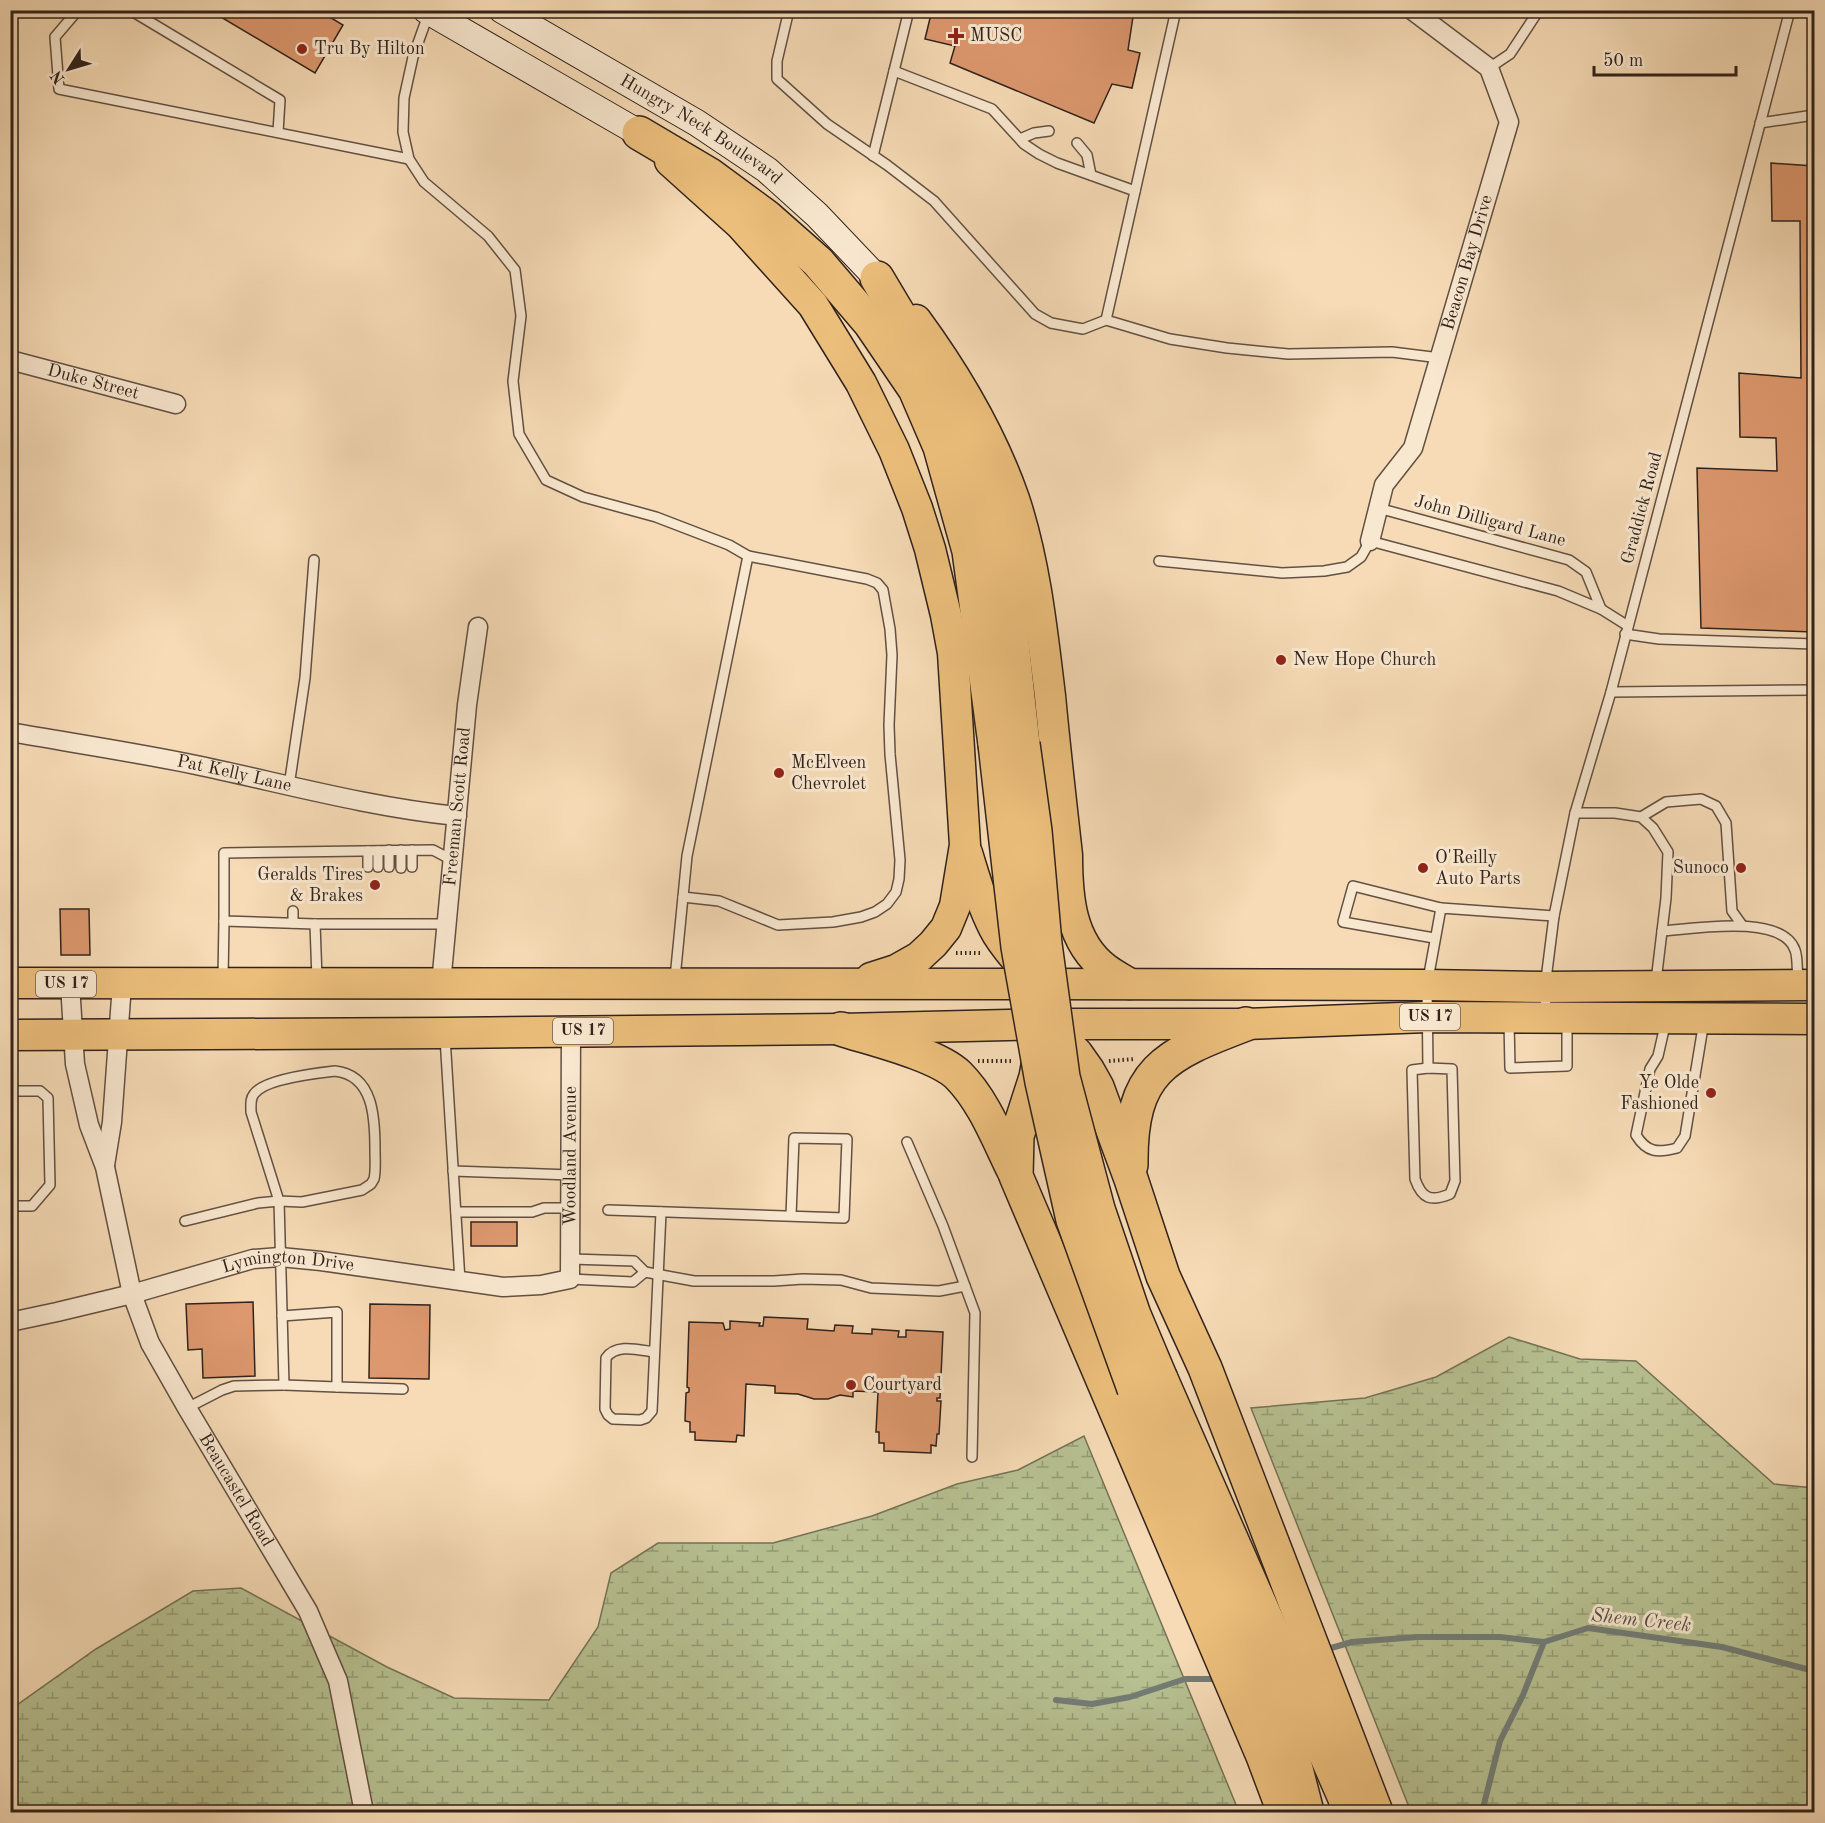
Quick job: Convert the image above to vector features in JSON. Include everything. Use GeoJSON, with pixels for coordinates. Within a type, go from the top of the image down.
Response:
{"type":"FeatureCollection","features":[{"type":"Feature","properties":{"kind":"highway"},"geometry":{"type":"LineString","coordinates":[[639,134],[710,175],[767,217],[818,262],[870,322],[915,389],[940,447],[969,551],[1009,744],[1035,831],[1045,944],[1063,1077],[1098,1209],[1134,1315],[1147,1384],[1294,1761],[1306,1812]]}},
{"type":"Feature","properties":{"kind":"highway"},"geometry":{"type":"LineString","coordinates":[[639,134],[740,224],[813,305],[861,383],[894,450],[930,549],[946,615],[952,653],[964,845],[955,906],[946,928],[919,957],[896,970],[855,984]]}},
{"type":"Feature","properties":{"kind":"highway"},"geometry":{"type":"LineString","coordinates":[[877,278],[950,405],[983,486],[997,545],[1009,614],[1009,744]]}},
{"type":"Feature","properties":{"kind":"highway"},"geometry":{"type":"LineString","coordinates":[[877,278],[914,317],[946,361],[987,433],[1014,500],[1027,546],[1043,636],[1067,855],[1067,887],[1072,915],[1077,931],[1104,968],[1130,984]]}},
{"type":"Feature","properties":{"kind":"highway"},"geometry":{"type":"LineString","coordinates":[[964,845],[981,899],[994,929],[1038,984],[1046,1024],[1035,1077],[1017,1136],[1016,1176]]}},
{"type":"Feature","properties":{"kind":"highway"},"geometry":{"type":"LineString","coordinates":[[1038,984],[1060,922],[1067,887]]}},
{"type":"Feature","properties":{"kind":"highway","name":"US 17"},"geometry":{"type":"LineString","coordinates":[[10,983],[1130,984],[1545,987],[1806,985]]}},
{"type":"Feature","properties":{"kind":"highway","name":"US 17"},"geometry":{"type":"LineString","coordinates":[[10,1035],[445,1033],[841,1029],[1046,1024],[1246,1024],[1427,1017],[1815,1019]]}},
{"type":"Feature","properties":{"kind":"highway"},"geometry":{"type":"LineString","coordinates":[[1046,1024],[1076,1054],[1097,1087],[1163,1276],[1205,1368],[1376,1812]]}},
{"type":"Feature","properties":{"kind":"highway"},"geometry":{"type":"LineString","coordinates":[[1131,1179],[1131,1137],[1137,1107],[1146,1084],[1157,1069],[1178,1054],[1207,1039],[1246,1024]]}},
{"type":"Feature","properties":{"kind":"highway"},"geometry":{"type":"LineString","coordinates":[[841,1029],[906,1049],[945,1065],[957,1074],[972,1092],[990,1121],[1016,1176],[1263,1756],[1284,1812]]}},
{"type":"Feature","properties":{"kind":"highway"},"geometry":{"type":"LineString","coordinates":[[1147,1384],[1351,1812]]}},
{"type":"Feature","properties":{"kind":"main road","name":"Hungry Neck Boulevard"},"geometry":{"type":"LineString","coordinates":[[502,10],[697,123],[767,170],[817,215],[877,278]]}},
{"type":"Feature","properties":{"kind":"main road","name":"Hungry Neck Boulevard"},"geometry":{"type":"LineString","coordinates":[[427,11],[639,134]]}},
{"type":"Feature","properties":{"kind":"street"},"geometry":{"type":"LineString","coordinates":[[1412,10],[1489,68]]}},
{"type":"Feature","properties":{"kind":"street","name":"Beacon Bay Drive"},"geometry":{"type":"LineString","coordinates":[[1370,541],[1384,485],[1413,448],[1509,122],[1489,68]]}},
{"type":"Feature","properties":{"kind":"street","name":"Duke Street"},"geometry":{"type":"LineString","coordinates":[[10,360],[176,404]]}},
{"type":"Feature","properties":{"kind":"street","name":"Freeman Scott Road"},"geometry":{"type":"LineString","coordinates":[[441,984],[467,705],[478,627]]}},
{"type":"Feature","properties":{"kind":"street","name":"Pat Kelly Lane"},"geometry":{"type":"LineString","coordinates":[[10,732],[195,765],[358,801],[457,816]]}},
{"type":"Feature","properties":{"kind":"street","name":"Beaucastel Road"},"geometry":{"type":"LineString","coordinates":[[70,984],[75,1064],[89,1125],[105,1167],[132,1294],[150,1343],[308,1611],[338,1681],[364,1812]]}},
{"type":"Feature","properties":{"kind":"street","name":"Beaucastel Road"},"geometry":{"type":"LineString","coordinates":[[105,1167],[112,1122],[122,984]]}},
{"type":"Feature","properties":{"kind":"street","name":"Woodland Avenue"},"geometry":{"type":"LineString","coordinates":[[570,1279],[571,1031]]}},
{"type":"Feature","properties":{"kind":"street","name":"Lymington Drive"},"geometry":{"type":"LineString","coordinates":[[10,1322],[132,1294],[254,1259],[280,1257],[503,1287],[542,1285],[570,1279]]}},
{"type":"Feature","properties":{"kind":"lane"},"geometry":{"type":"LineString","coordinates":[[78,10],[55,37],[59,89],[409,159]]}},
{"type":"Feature","properties":{"kind":"lane"},"geometry":{"type":"LineString","coordinates":[[130,10],[280,100],[278,132]]}},
{"type":"Feature","properties":{"kind":"lane"},"geometry":{"type":"LineString","coordinates":[[789,10],[777,61],[777,79],[827,124],[934,201],[1035,314],[1051,323],[1083,329],[1106,320],[1170,339],[1288,354],[1392,352],[1440,358]]}},
{"type":"Feature","properties":{"kind":"lane"},"geometry":{"type":"LineString","coordinates":[[873,156],[909,10]]}},
{"type":"Feature","properties":{"kind":"lane"},"geometry":{"type":"LineString","coordinates":[[1106,320],[1176,10]]}},
{"type":"Feature","properties":{"kind":"lane"},"geometry":{"type":"LineString","coordinates":[[1489,68],[1510,54],[1539,10]]}},
{"type":"Feature","properties":{"kind":"lane","name":"Graddick Road"},"geometry":{"type":"LineString","coordinates":[[1509,1018],[1510,1068],[1567,1066],[1557,1018],[1545,987],[1554,916],[1575,813],[1611,692],[1790,10]]}},
{"type":"Feature","properties":{"kind":"lane"},"geometry":{"type":"LineString","coordinates":[[427,11],[404,98],[403,132],[409,159],[424,182],[488,236],[515,270],[521,316],[513,381],[519,434],[546,480],[583,497],[656,517],[729,545],[748,556],[867,579],[877,583],[883,590],[891,647],[889,725],[900,860],[896,892],[887,904],[861,917],[833,922],[778,925],[719,902],[683,897]]}},
{"type":"Feature","properties":{"kind":"lane"},"geometry":{"type":"LineString","coordinates":[[894,71],[992,109],[1020,139],[1039,154],[1057,163],[1135,191]]}},
{"type":"Feature","properties":{"kind":"lane"},"geometry":{"type":"LineString","coordinates":[[1760,123],[1815,114]]}},
{"type":"Feature","properties":{"kind":"lane"},"geometry":{"type":"LineString","coordinates":[[1020,139],[1034,133],[1049,131]]}},
{"type":"Feature","properties":{"kind":"lane"},"geometry":{"type":"LineString","coordinates":[[1077,143],[1087,155],[1091,175]]}},
{"type":"Feature","properties":{"kind":"lane","name":"John Dilligard Lane"},"geometry":{"type":"LineString","coordinates":[[1378,508],[1569,560],[1586,572],[1601,609]]}},
{"type":"Feature","properties":{"kind":"lane"},"geometry":{"type":"LineString","coordinates":[[1159,561],[1282,573],[1324,571],[1347,567],[1361,557],[1370,541],[1558,591],[1601,609],[1626,630],[1659,639],[1815,644]]}},
{"type":"Feature","properties":{"kind":"lane"},"geometry":{"type":"LineString","coordinates":[[675,984],[687,856],[748,556]]}},
{"type":"Feature","properties":{"kind":"lane"},"geometry":{"type":"LineString","coordinates":[[289,786],[305,678],[314,560]]}},
{"type":"Feature","properties":{"kind":"lane"},"geometry":{"type":"LineString","coordinates":[[1611,692],[1815,690]]}},
{"type":"Feature","properties":{"kind":"lane"},"geometry":{"type":"LineString","coordinates":[[1641,817],[1666,802],[1701,799],[1716,806],[1726,823],[1732,911],[1742,925]]}},
{"type":"Feature","properties":{"kind":"lane"},"geometry":{"type":"LineString","coordinates":[[1575,813],[1615,813],[1641,817],[1653,828],[1668,852],[1666,898],[1655,986]]}},
{"type":"Feature","properties":{"kind":"lane"},"geometry":{"type":"LineString","coordinates":[[389,850],[389,867]]}},
{"type":"Feature","properties":{"kind":"lane"},"geometry":{"type":"LineString","coordinates":[[401,850],[401,868]]}},
{"type":"Feature","properties":{"kind":"lane"},"geometry":{"type":"LineString","coordinates":[[412,850],[412,867]]}},
{"type":"Feature","properties":{"kind":"lane"},"geometry":{"type":"LineString","coordinates":[[223,984],[224,853],[291,857],[303,852],[433,850],[452,860]]}},
{"type":"Feature","properties":{"kind":"lane"},"geometry":{"type":"LineString","coordinates":[[373,851],[373,867]]}},
{"type":"Feature","properties":{"kind":"lane"},"geometry":{"type":"LineString","coordinates":[[303,852],[304,862]]}},
{"type":"Feature","properties":{"kind":"lane"},"geometry":{"type":"LineString","coordinates":[[1434,938],[1343,922],[1353,886],[1440,908],[1554,916]]}},
{"type":"Feature","properties":{"kind":"lane"},"geometry":{"type":"LineString","coordinates":[[1428,1068],[1427,985],[1440,908]]}},
{"type":"Feature","properties":{"kind":"lane"},"geometry":{"type":"LineString","coordinates":[[293,911],[293,923]]}},
{"type":"Feature","properties":{"kind":"lane"},"geometry":{"type":"LineString","coordinates":[[305,911],[310,923],[316,984]]}},
{"type":"Feature","properties":{"kind":"lane"},"geometry":{"type":"LineString","coordinates":[[389,912],[389,923]]}},
{"type":"Feature","properties":{"kind":"lane"},"geometry":{"type":"LineString","coordinates":[[373,913],[373,923]]}},
{"type":"Feature","properties":{"kind":"lane"},"geometry":{"type":"LineString","coordinates":[[400,913],[400,923]]}},
{"type":"Feature","properties":{"kind":"lane"},"geometry":{"type":"LineString","coordinates":[[224,921],[400,923],[413,918],[446,924]]}},
{"type":"Feature","properties":{"kind":"lane"},"geometry":{"type":"LineString","coordinates":[[1662,931],[1742,925],[1765,928],[1785,937],[1795,949],[1806,985]]}},
{"type":"Feature","properties":{"kind":"lane"},"geometry":{"type":"LineString","coordinates":[[1667,1018],[1658,1056],[1650,1069],[1636,1135],[1642,1146],[1660,1152],[1677,1148],[1685,1136],[1704,1019]]}},
{"type":"Feature","properties":{"kind":"lane"},"geometry":{"type":"LineString","coordinates":[[445,1033],[460,1281]]}},
{"type":"Feature","properties":{"kind":"lane"},"geometry":{"type":"LineString","coordinates":[[1428,1068],[1452,1069],[1455,1181],[1450,1194],[1434,1199],[1424,1196],[1418,1189],[1415,1179],[1412,1070],[1428,1068]]}},
{"type":"Feature","properties":{"kind":"lane"},"geometry":{"type":"LineString","coordinates":[[185,1221],[258,1203],[279,1201],[302,1202],[362,1191],[371,1184],[375,1174],[375,1125],[366,1091],[358,1080],[346,1072],[302,1074],[261,1087],[251,1100],[251,1112],[279,1201],[284,1385]]}},
{"type":"Feature","properties":{"kind":"lane"},"geometry":{"type":"LineString","coordinates":[[10,1091],[40,1091],[48,1098],[50,1185],[32,1206],[10,1206]]}},
{"type":"Feature","properties":{"kind":"lane"},"geometry":{"type":"LineString","coordinates":[[608,1210],[844,1218],[847,1139],[794,1138],[791,1216]]}},
{"type":"Feature","properties":{"kind":"lane"},"geometry":{"type":"LineString","coordinates":[[907,1142],[943,1226],[975,1313],[972,1457]]}},
{"type":"Feature","properties":{"kind":"lane"},"geometry":{"type":"LineString","coordinates":[[453,1171],[571,1175]]}},
{"type":"Feature","properties":{"kind":"lane"},"geometry":{"type":"LineString","coordinates":[[456,1212],[532,1212],[544,1208],[571,1208]]}},
{"type":"Feature","properties":{"kind":"lane"},"geometry":{"type":"LineString","coordinates":[[654,1352],[618,1349],[610,1352],[606,1358],[605,1409],[613,1419],[640,1420],[646,1418],[652,1411],[661,1212]]}},
{"type":"Feature","properties":{"kind":"lane"},"geometry":{"type":"LineString","coordinates":[[571,1259],[634,1261],[645,1272],[694,1281],[841,1280],[871,1287],[939,1291],[965,1286]]}},
{"type":"Feature","properties":{"kind":"lane"},"geometry":{"type":"LineString","coordinates":[[570,1279],[633,1282],[645,1272]]}},
{"type":"Feature","properties":{"kind":"lane"},"geometry":{"type":"LineString","coordinates":[[282,1316],[337,1312],[337,1387]]}},
{"type":"Feature","properties":{"kind":"lane"},"geometry":{"type":"LineString","coordinates":[[187,1408],[234,1386],[284,1385],[403,1389]]}},
{"type":"Feature","properties":{"kind":"path"},"geometry":{"type":"LineString","coordinates":[[948,953],[982,953]]}},
{"type":"Feature","properties":{"kind":"path"},"geometry":{"type":"LineString","coordinates":[[1103,1061],[1146,1059]]}},
{"type":"Feature","properties":{"kind":"path"},"geometry":{"type":"LineString","coordinates":[[977,1061],[1019,1061]]}},
{"type":"Feature","properties":{"kind":"green space"},"geometry":{"type":"Polygon","coordinates":[[[1509,1337],[1580,1359],[1636,1361],[1774,1484],[1814,1488],[1814,1812],[1411,1812],[1251,1408],[1365,1398],[1436,1377],[1509,1337]]]}},
{"type":"Feature","properties":{"kind":"green space"},"geometry":{"type":"Polygon","coordinates":[[[1084,1436],[1239,1812],[11,1812],[10,1710],[96,1649],[193,1591],[241,1588],[387,1667],[454,1698],[549,1700],[598,1627],[611,1573],[658,1543],[773,1543],[872,1516],[957,1484],[1018,1470],[1084,1436]]]}},
{"type":"Feature","properties":{"kind":"building","name":"Tru By Hilton"},"geometry":{"type":"Polygon","coordinates":[[[209,10],[318,10],[343,25],[315,73],[209,10]]]}},
{"type":"Feature","properties":{"kind":"building"},"geometry":{"type":"Polygon","coordinates":[[[932,10],[949,14],[950,10],[1134,10],[1128,50],[1140,53],[1132,88],[1112,84],[1094,123],[950,63],[955,46],[925,39],[932,10]]]}},
{"type":"Feature","properties":{"kind":"building"},"geometry":{"type":"Polygon","coordinates":[[[1771,163],[1814,166],[1814,632],[1701,628],[1697,468],[1777,471],[1776,438],[1740,437],[1739,373],[1801,378],[1800,221],[1772,221],[1771,163]]]}},
{"type":"Feature","properties":{"kind":"building"},"geometry":{"type":"Polygon","coordinates":[[[60,909],[89,909],[90,955],[61,955],[60,909]]]}},
{"type":"Feature","properties":{"kind":"building"},"geometry":{"type":"Polygon","coordinates":[[[471,1222],[517,1222],[517,1246],[471,1246],[471,1222]]]}},
{"type":"Feature","properties":{"kind":"building"},"geometry":{"type":"Polygon","coordinates":[[[253,1302],[255,1376],[203,1378],[202,1349],[188,1350],[186,1304],[253,1302]]]}},
{"type":"Feature","properties":{"kind":"building"},"geometry":{"type":"Polygon","coordinates":[[[370,1304],[430,1305],[429,1379],[369,1378],[370,1304]]]}},
{"type":"Feature","properties":{"kind":"building","name":"Courtyard"},"geometry":{"type":"Polygon","coordinates":[[[764,1317],[808,1319],[807,1329],[834,1331],[835,1325],[853,1326],[852,1333],[872,1334],[872,1329],[899,1331],[898,1337],[906,1337],[906,1330],[943,1332],[940,1398],[937,1398],[937,1401],[941,1401],[939,1434],[937,1434],[936,1446],[931,1445],[931,1453],[884,1451],[884,1443],[879,1443],[879,1432],[876,1432],[878,1392],[853,1391],[853,1397],[840,1395],[828,1399],[814,1399],[798,1394],[775,1393],[775,1386],[746,1384],[744,1436],[737,1435],[736,1442],[695,1440],[695,1432],[690,1432],[690,1422],[685,1421],[686,1393],[689,1392],[687,1387],[689,1322],[723,1323],[725,1330],[730,1329],[730,1321],[760,1323],[759,1326],[763,1326],[764,1317]]]}},
{"type":"Feature","properties":{"kind":"waterway","name":"Shem Creek"},"geometry":{"type":"LineString","coordinates":[[1324,1650],[1352,1642],[1417,1637],[1500,1637],[1544,1642],[1588,1628],[1722,1647],[1814,1671]]}},
{"type":"Feature","properties":{"kind":"waterway"},"geometry":{"type":"LineString","coordinates":[[1482,1812],[1500,1741],[1523,1695],[1544,1642]]}},
{"type":"Feature","properties":{"kind":"waterway","name":"Shem Creek"},"geometry":{"type":"LineString","coordinates":[[1056,1700],[1092,1704],[1130,1697],[1185,1679],[1219,1679]]}},
{"type":"Feature","properties":{"kind":"place","name":"MUSC"},"geometry":{"type":"Point","coordinates":[956,36]}},
{"type":"Feature","properties":{"kind":"place","name":"Tru By Hilton"},"geometry":{"type":"Point","coordinates":[302,49]}},
{"type":"Feature","properties":{"kind":"place","name":"New Hope Church"},"geometry":{"type":"Point","coordinates":[1281,660]}},
{"type":"Feature","properties":{"kind":"place","name":"McElveen Chevrolet"},"geometry":{"type":"Point","coordinates":[779,773]}},
{"type":"Feature","properties":{"kind":"place","name":"O'Reilly Auto Parts"},"geometry":{"type":"Point","coordinates":[1423,868]}},
{"type":"Feature","properties":{"kind":"place","name":"Sunoco"},"geometry":{"type":"Point","coordinates":[1741,868]}},
{"type":"Feature","properties":{"kind":"place","name":"Geralds Tires & Brakes"},"geometry":{"type":"Point","coordinates":[375,885]}},
{"type":"Feature","properties":{"kind":"place","name":"Ye Olde Fashioned"},"geometry":{"type":"Point","coordinates":[1711,1093]}},
{"type":"Feature","properties":{"kind":"place","name":"Courtyard"},"geometry":{"type":"Point","coordinates":[851,1385]}}]}
